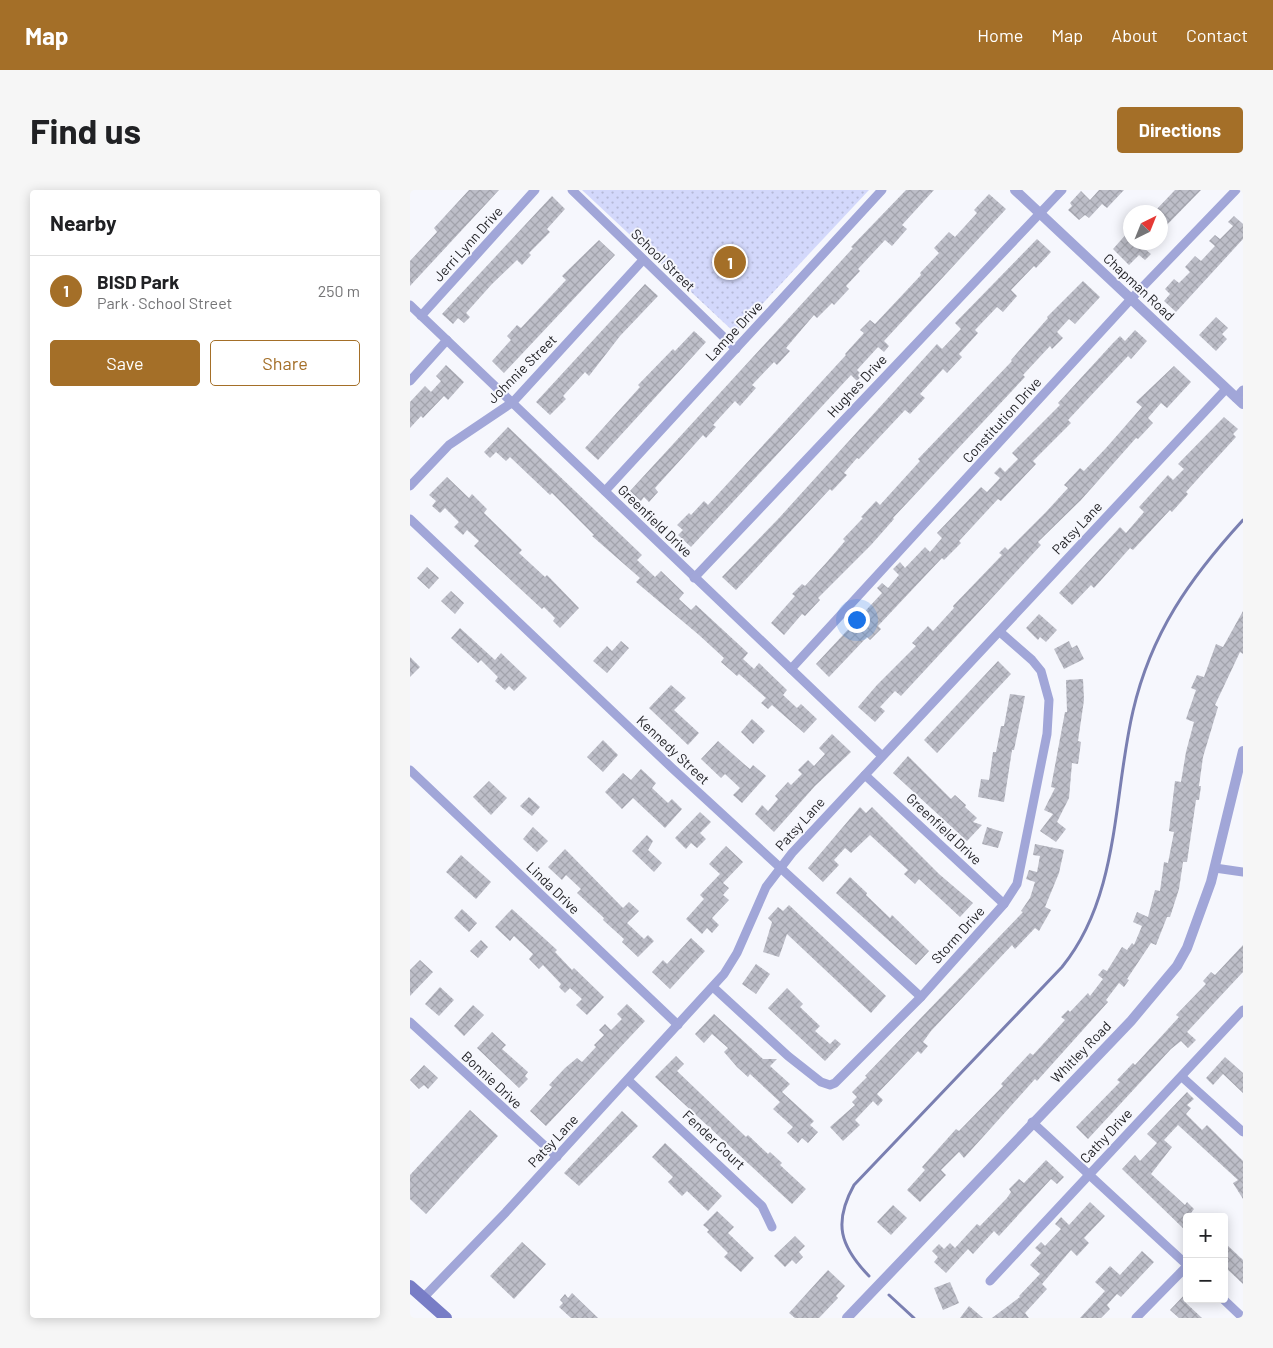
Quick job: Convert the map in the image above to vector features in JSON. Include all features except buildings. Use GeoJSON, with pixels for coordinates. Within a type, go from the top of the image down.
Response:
{"type":"FeatureCollection","features":[{"type":"Feature","properties":{"kind":"main road"},"geometry":{"type":"LineString","coordinates":[[410,1286],[446,1318]]}},
{"type":"Feature","properties":{"kind":"street","name":"Jerri Lynn Drive"},"geometry":{"type":"LineString","coordinates":[[421,316],[535,190]]}},
{"type":"Feature","properties":{"kind":"street","name":"School Street"},"geometry":{"type":"LineString","coordinates":[[572,190],[736,349]]}},
{"type":"Feature","properties":{"kind":"street","name":"Lampe Drive"},"geometry":{"type":"LineString","coordinates":[[605,491],[882,190]]}},
{"type":"Feature","properties":{"kind":"street","name":"Chapman Road"},"geometry":{"type":"LineString","coordinates":[[1016,190],[1226,388],[1241,397]]}},
{"type":"Feature","properties":{"kind":"street","name":"Hughes Drive"},"geometry":{"type":"LineString","coordinates":[[694,578],[1062,190]]}},
{"type":"Feature","properties":{"kind":"street","name":"Constitution Drive"},"geometry":{"type":"LineString","coordinates":[[791,669],[1131,299],[1236,190]]}},
{"type":"Feature","properties":{"kind":"street","name":"Johnnie Street"},"geometry":{"type":"LineString","coordinates":[[410,486],[449,445],[513,402],[644,260]]}},
{"type":"Feature","properties":{"kind":"street","name":"Greenfield Drive"},"geometry":{"type":"LineString","coordinates":[[410,306],[513,402],[694,578],[882,756]]}},
{"type":"Feature","properties":{"kind":"street"},"geometry":{"type":"LineString","coordinates":[[410,381],[447,340]]}},
{"type":"Feature","properties":{"kind":"street","name":"Patsy Lane"},"geometry":{"type":"LineString","coordinates":[[423,1298],[557,1157],[713,986],[732,963],[766,888],[792,853],[1226,388]]}},
{"type":"Feature","properties":{"kind":"street","name":"Kennedy Street"},"geometry":{"type":"LineString","coordinates":[[410,519],[780,868],[922,998]]}},
{"type":"Feature","properties":{"kind":"street","name":"Storm Drive"},"geometry":{"type":"LineString","coordinates":[[713,986],[788,1056],[821,1082],[830,1085],[835,1083],[922,998],[1004,904],[1017,884],[1019,875],[1047,734],[1049,700],[1041,671],[1032,660],[1000,632]]}},
{"type":"Feature","properties":{"kind":"street","name":"Whitley Road"},"geometry":{"type":"LineString","coordinates":[[847,1318],[1131,1020],[1177,966],[1187,948],[1201,914],[1215,868],[1243,751]]}},
{"type":"Feature","properties":{"kind":"street","name":"Linda Drive"},"geometry":{"type":"LineString","coordinates":[[410,770],[678,1025]]}},
{"type":"Feature","properties":{"kind":"street","name":"Greenfield Drive"},"geometry":{"type":"LineString","coordinates":[[865,775],[1004,904]]}},
{"type":"Feature","properties":{"kind":"street"},"geometry":{"type":"LineString","coordinates":[[1215,868],[1243,872]]}},
{"type":"Feature","properties":{"kind":"street","name":"Cathy Drive"},"geometry":{"type":"LineString","coordinates":[[990,1281],[1243,1010]]}},
{"type":"Feature","properties":{"kind":"street","name":"Bonnie Drive"},"geometry":{"type":"LineString","coordinates":[[410,1022],[557,1157]]}},
{"type":"Feature","properties":{"kind":"street"},"geometry":{"type":"LineString","coordinates":[[1182,1077],[1243,1132]]}},
{"type":"Feature","properties":{"kind":"street","name":"Fender Court"},"geometry":{"type":"LineString","coordinates":[[628,1080],[751,1195],[768,1215],[772,1227]]}},
{"type":"Feature","properties":{"kind":"street"},"geometry":{"type":"LineString","coordinates":[[1032,1122],[1183,1262]]}},
{"type":"Feature","properties":{"kind":"street"},"geometry":{"type":"LineString","coordinates":[[1136,1318],[1183,1270]]}},
{"type":"Feature","properties":{"kind":"street"},"geometry":{"type":"LineString","coordinates":[[1227,1303],[1243,1318]]}},
{"type":"Feature","properties":{"kind":"shaded area"},"geometry":{"type":"Polygon","coordinates":[[[582,190],[869,190],[735,333],[582,190]]]}},
{"type":"Feature","properties":{"kind":"waterway"},"geometry":{"type":"LineString","coordinates":[[869,1276],[851,1254],[843,1234],[843,1211],[847,1199],[854,1185],[1062,967],[1081,939],[1095,909],[1105,877],[1133,711],[1150,656],[1175,608],[1190,585],[1206,563],[1243,520]]}},
{"type":"Feature","properties":{"kind":"waterway"},"geometry":{"type":"LineString","coordinates":[[889,1295],[914,1318]]}},
{"type":"Feature","properties":{"kind":"place","name":"BISD Park"},"geometry":{"type":"Point","coordinates":[730,262]}}]}
